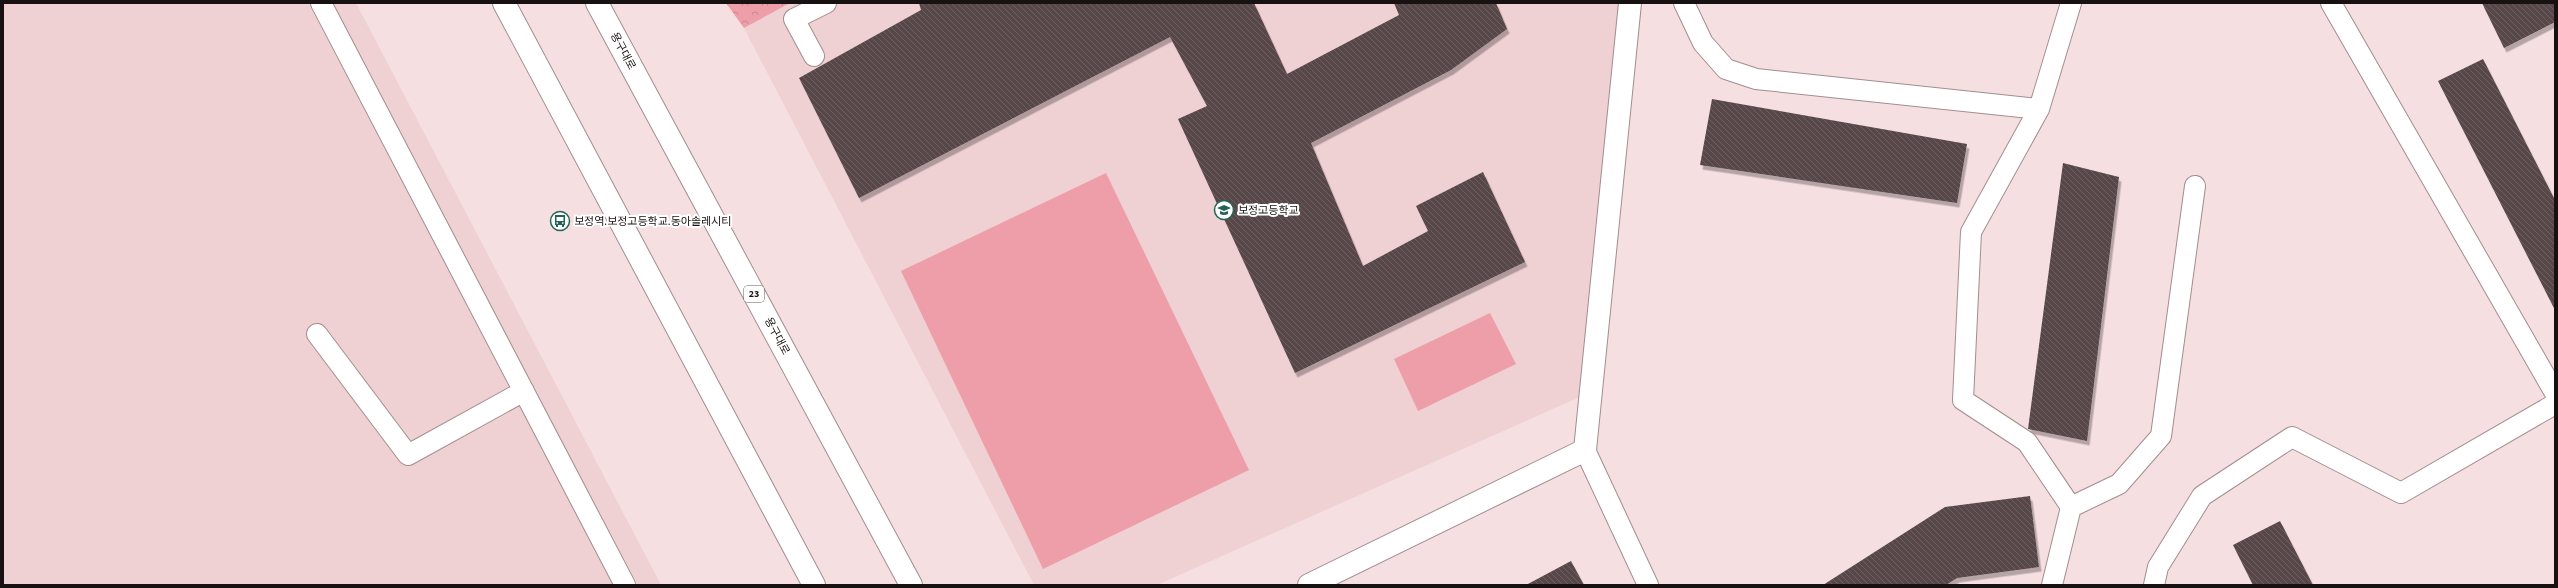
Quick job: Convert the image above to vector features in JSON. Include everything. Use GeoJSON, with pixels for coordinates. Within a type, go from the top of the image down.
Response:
{"type":"FeatureCollection","features":[{"type":"Feature","properties":{"kind":"main road"},"geometry":{"type":"LineString","coordinates":[[504,3],[814,585]]}},
{"type":"Feature","properties":{"kind":"main road","name":"용구대로"},"geometry":{"type":"LineString","coordinates":[[597,3],[911,585]]}},
{"type":"Feature","properties":{"kind":"main road"},"geometry":{"type":"LineString","coordinates":[[1309,585],[1585,450],[1630,3]]}},
{"type":"Feature","properties":{"kind":"lane"},"geometry":{"type":"LineString","coordinates":[[321,3],[625,585]]}},
{"type":"Feature","properties":{"kind":"lane"},"geometry":{"type":"LineString","coordinates":[[814,56],[794,19],[826,3]]}},
{"type":"Feature","properties":{"kind":"lane"},"geometry":{"type":"LineString","coordinates":[[1684,3],[1703,43],[1726,69],[1756,79],[2040,109]]}},
{"type":"Feature","properties":{"kind":"lane"},"geometry":{"type":"LineString","coordinates":[[2052,585],[2071,507],[2027,442],[1963,400],[1971,232],[2040,109],[2071,3]]}},
{"type":"Feature","properties":{"kind":"lane"},"geometry":{"type":"LineString","coordinates":[[2331,3],[2555,393]]}},
{"type":"Feature","properties":{"kind":"lane"},"geometry":{"type":"LineString","coordinates":[[2071,507],[2119,484],[2161,436],[2195,186]]}},
{"type":"Feature","properties":{"kind":"lane"},"geometry":{"type":"LineString","coordinates":[[317,334],[408,455],[524,391]]}},
{"type":"Feature","properties":{"kind":"lane"},"geometry":{"type":"LineString","coordinates":[[2154,585],[2158,566],[2202,496],[2292,438],[2401,493],[2555,404]]}},
{"type":"Feature","properties":{"kind":"lane"},"geometry":{"type":"LineString","coordinates":[[1585,450],[1648,585]]}},
{"type":"Feature","properties":{"kind":"shaded area"},"geometry":{"type":"Polygon","coordinates":[[[3,3],[356,3],[661,585],[3,585],[3,3]]]}},
{"type":"Feature","properties":{"kind":"shaded area","name":"보정고등학교"},"geometry":{"type":"Polygon","coordinates":[[[790,3],[1630,3],[1591,392],[1157,585],[1034,585],[744,28],[790,3]]]}},
{"type":"Feature","properties":{"kind":"green space"},"geometry":{"type":"Polygon","coordinates":[[[726,3],[790,3],[744,28],[726,3]]]}},
{"type":"Feature","properties":{"kind":"green space"},"geometry":{"type":"Polygon","coordinates":[[[1106,173],[1249,470],[1043,569],[901,271],[1106,173]]]}},
{"type":"Feature","properties":{"kind":"green space"},"geometry":{"type":"Polygon","coordinates":[[[1490,313],[1516,364],[1418,411],[1394,359],[1490,313]]]}},
{"type":"Feature","properties":{"kind":"building"},"geometry":{"type":"Polygon","coordinates":[[[919,3],[1254,3],[1287,74],[1399,15],[1394,3],[1496,3],[1507,29],[1451,70],[1311,143],[1363,266],[1428,231],[1416,206],[1483,172],[1525,262],[1295,373],[1178,119],[1207,106],[1170,37],[859,198],[799,78],[921,10],[919,3]]]}},
{"type":"Feature","properties":{"kind":"building"},"geometry":{"type":"Polygon","coordinates":[[[2482,3],[2555,3],[2555,22],[2504,48],[2482,3]]]}},
{"type":"Feature","properties":{"kind":"building"},"geometry":{"type":"Polygon","coordinates":[[[2483,59],[2555,200],[2555,310],[2438,81],[2483,59]]]}},
{"type":"Feature","properties":{"kind":"building"},"geometry":{"type":"Polygon","coordinates":[[[1712,99],[1967,144],[1957,203],[1700,165],[1712,99]]]}},
{"type":"Feature","properties":{"kind":"building"},"geometry":{"type":"Polygon","coordinates":[[[2063,163],[2119,177],[2087,441],[2028,429],[2063,163]]]}},
{"type":"Feature","properties":{"kind":"building"},"geometry":{"type":"Polygon","coordinates":[[[2030,496],[2039,567],[1957,578],[1946,585],[1823,585],[1945,507],[2030,496]]]}},
{"type":"Feature","properties":{"kind":"building"},"geometry":{"type":"Polygon","coordinates":[[[2280,521],[2313,585],[2253,585],[2233,545],[2280,521]]]}},
{"type":"Feature","properties":{"kind":"building"},"geometry":{"type":"Polygon","coordinates":[[[1571,561],[1584,585],[1526,585],[1571,561]]]}},
{"type":"Feature","properties":{"kind":"place","name":"보정고등학교"},"geometry":{"type":"Point","coordinates":[1224,210]}},
{"type":"Feature","properties":{"kind":"place","name":"보정역.보정고등학교.동아솔레시티"},"geometry":{"type":"Point","coordinates":[560,221]}}]}
